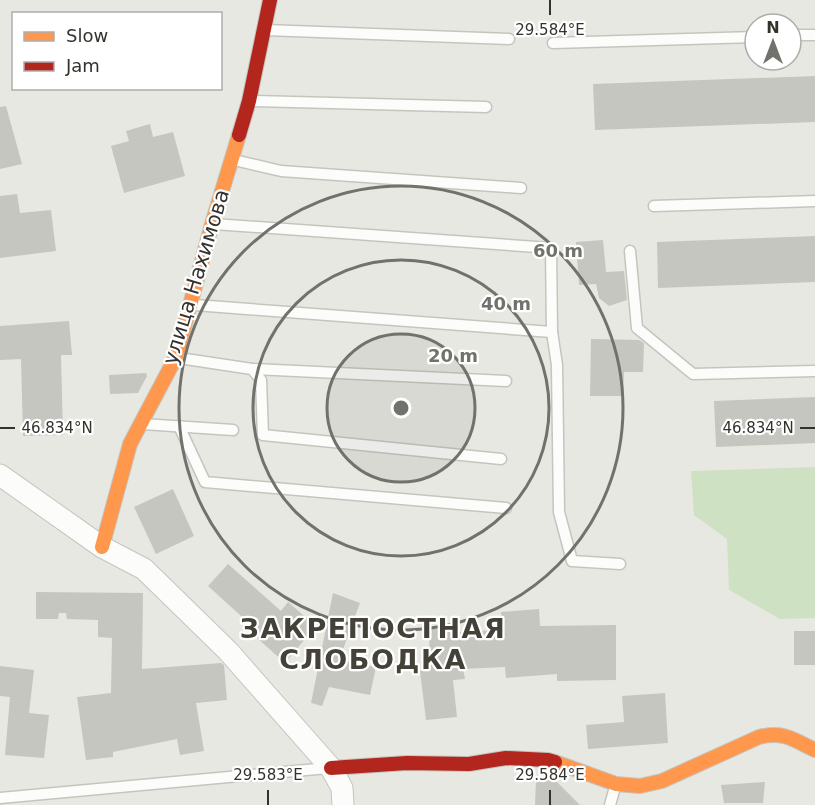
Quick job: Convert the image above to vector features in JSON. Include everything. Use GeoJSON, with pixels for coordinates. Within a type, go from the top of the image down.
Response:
{"type":"FeatureCollection","features":[{"type":"Feature","properties":{"kind":"street","name":"улица Нахимова"},"geometry":{"type":"LineString","coordinates":[[102,547],[130,444],[176,357],[212,224],[249,101],[270,0]]}},
{"type":"Feature","properties":{"kind":"street"},"geometry":{"type":"LineString","coordinates":[[0,475],[102,547],[144,569],[153,577],[228,651],[331,768],[342,788],[342,805]]}},
{"type":"Feature","properties":{"kind":"street"},"geometry":{"type":"LineString","coordinates":[[331,768],[408,763],[469,764],[506,758],[548,760],[616,784],[640,786],[662,781],[772,733],[784,734],[815,750]]}},
{"type":"Feature","properties":{"kind":"lane"},"geometry":{"type":"LineString","coordinates":[[264,30],[509,39]]}},
{"type":"Feature","properties":{"kind":"lane"},"geometry":{"type":"LineString","coordinates":[[554,43],[743,37]]}},
{"type":"Feature","properties":{"kind":"lane"},"geometry":{"type":"LineString","coordinates":[[249,101],[486,107]]}},
{"type":"Feature","properties":{"kind":"lane"},"geometry":{"type":"LineString","coordinates":[[231,159],[281,171],[521,188]]}},
{"type":"Feature","properties":{"kind":"lane"},"geometry":{"type":"LineString","coordinates":[[654,206],[815,201]]}},
{"type":"Feature","properties":{"kind":"lane"},"geometry":{"type":"LineString","coordinates":[[212,224],[551,248],[552,332],[557,365],[559,512],[572,561],[620,564]]}},
{"type":"Feature","properties":{"kind":"lane"},"geometry":{"type":"LineString","coordinates":[[630,251],[637,328],[693,374],[815,370]]}},
{"type":"Feature","properties":{"kind":"lane"},"geometry":{"type":"LineString","coordinates":[[191,305],[552,332]]}},
{"type":"Feature","properties":{"kind":"lane"},"geometry":{"type":"LineString","coordinates":[[176,357],[252,369],[506,381]]}},
{"type":"Feature","properties":{"kind":"lane"},"geometry":{"type":"LineString","coordinates":[[252,369],[261,380],[263,435],[501,459]]}},
{"type":"Feature","properties":{"kind":"lane"},"geometry":{"type":"LineString","coordinates":[[140,424],[233,430]]}},
{"type":"Feature","properties":{"kind":"lane"},"geometry":{"type":"LineString","coordinates":[[179,426],[205,482],[506,508]]}},
{"type":"Feature","properties":{"kind":"lane"},"geometry":{"type":"LineString","coordinates":[[0,798],[331,768]]}},
{"type":"Feature","properties":{"kind":"lane"},"geometry":{"type":"LineString","coordinates":[[610,805],[616,784]]}},
{"type":"Feature","properties":{"kind":"green space"},"geometry":{"type":"Polygon","coordinates":[[[815,467],[815,618],[780,619],[729,590],[727,539],[694,515],[691,471],[815,467]]]}},
{"type":"Feature","properties":{"kind":"building"},"geometry":{"type":"Polygon","coordinates":[[[815,76],[815,122],[595,130],[593,84],[815,76]]]}},
{"type":"Feature","properties":{"kind":"building"},"geometry":{"type":"Polygon","coordinates":[[[6,106],[22,164],[0,169],[0,107],[6,106]]]}},
{"type":"Feature","properties":{"kind":"building"},"geometry":{"type":"Polygon","coordinates":[[[150,124],[153,137],[173,132],[185,176],[124,193],[111,146],[129,141],[126,131],[150,124]]]}},
{"type":"Feature","properties":{"kind":"building"},"geometry":{"type":"Polygon","coordinates":[[[17,194],[20,213],[51,210],[56,251],[0,258],[0,196],[17,194]]]}},
{"type":"Feature","properties":{"kind":"building"},"geometry":{"type":"Polygon","coordinates":[[[815,236],[815,282],[658,288],[657,242],[815,236]]]}},
{"type":"Feature","properties":{"kind":"building"},"geometry":{"type":"Polygon","coordinates":[[[603,240],[606,272],[624,271],[627,300],[609,306],[599,298],[596,284],[579,285],[576,242],[603,240]]]}},
{"type":"Feature","properties":{"kind":"building"},"geometry":{"type":"Polygon","coordinates":[[[69,321],[72,355],[61,355],[63,435],[23,436],[21,359],[0,360],[0,326],[69,321]]]}},
{"type":"Feature","properties":{"kind":"building"},"geometry":{"type":"Polygon","coordinates":[[[591,339],[639,340],[644,343],[643,372],[624,372],[623,396],[590,396],[591,339]]]}},
{"type":"Feature","properties":{"kind":"building"},"geometry":{"type":"Polygon","coordinates":[[[146,373],[147,376],[138,393],[110,394],[109,375],[146,373]]]}},
{"type":"Feature","properties":{"kind":"building"},"geometry":{"type":"Polygon","coordinates":[[[815,397],[815,443],[716,447],[714,401],[815,397]]]}},
{"type":"Feature","properties":{"kind":"building"},"geometry":{"type":"Polygon","coordinates":[[[173,489],[194,536],[156,554],[134,507],[173,489]]]}},
{"type":"Feature","properties":{"kind":"building"},"geometry":{"type":"Polygon","coordinates":[[[228,564],[281,611],[288,602],[316,626],[285,663],[257,638],[261,634],[208,586],[228,564]]]}},
{"type":"Feature","properties":{"kind":"building"},"geometry":{"type":"Polygon","coordinates":[[[36,592],[143,593],[142,669],[221,663],[224,665],[227,700],[196,703],[204,751],[180,755],[177,739],[113,752],[113,757],[86,760],[77,697],[111,693],[112,638],[98,637],[98,620],[67,619],[66,613],[59,613],[58,619],[36,619],[36,592]]]}},
{"type":"Feature","properties":{"kind":"building"},"geometry":{"type":"Polygon","coordinates":[[[333,593],[360,603],[339,660],[376,667],[370,695],[329,687],[322,706],[311,703],[333,593]]]}},
{"type":"Feature","properties":{"kind":"building"},"geometry":{"type":"Polygon","coordinates":[[[539,609],[540,626],[616,625],[616,680],[557,681],[557,674],[506,678],[505,667],[463,669],[465,679],[453,680],[457,717],[426,720],[420,671],[430,670],[429,629],[454,628],[454,632],[502,630],[501,612],[539,609]]]}},
{"type":"Feature","properties":{"kind":"building"},"geometry":{"type":"Polygon","coordinates":[[[794,631],[815,631],[815,665],[794,665],[794,631]]]}},
{"type":"Feature","properties":{"kind":"building"},"geometry":{"type":"Polygon","coordinates":[[[0,666],[34,670],[29,713],[49,715],[44,758],[5,755],[10,697],[0,696],[0,666]]]}},
{"type":"Feature","properties":{"kind":"building"},"geometry":{"type":"Polygon","coordinates":[[[665,693],[668,743],[588,749],[586,725],[624,722],[622,696],[665,693]]]}},
{"type":"Feature","properties":{"kind":"building"},"geometry":{"type":"Polygon","coordinates":[[[536,779],[556,781],[580,805],[535,805],[536,779]]]}},
{"type":"Feature","properties":{"kind":"building"},"geometry":{"type":"Polygon","coordinates":[[[765,782],[763,803],[724,803],[721,785],[765,782]]]}},
{"type":"Feature","properties":{"kind":"traffic: slow"},"geometry":{"type":"LineString","coordinates":[[102,547],[130,444],[176,357],[239,135]]}},
{"type":"Feature","properties":{"kind":"traffic: slow"},"geometry":{"type":"LineString","coordinates":[[555,762],[616,784],[640,786],[662,781],[768,735],[795,740],[815,750]]}},
{"type":"Feature","properties":{"kind":"traffic: jam"},"geometry":{"type":"LineString","coordinates":[[239,135],[249,101],[270,0]]}},
{"type":"Feature","properties":{"kind":"traffic: jam"},"geometry":{"type":"LineString","coordinates":[[331,768],[407,763],[469,764],[506,758],[555,762]]}},
{"type":"Feature","properties":{"kind":"district","name":"ЗАКРЕПОСТНАЯ СЛОБОДКА"},"geometry":{"type":"Point","coordinates":[373,644]}}]}
